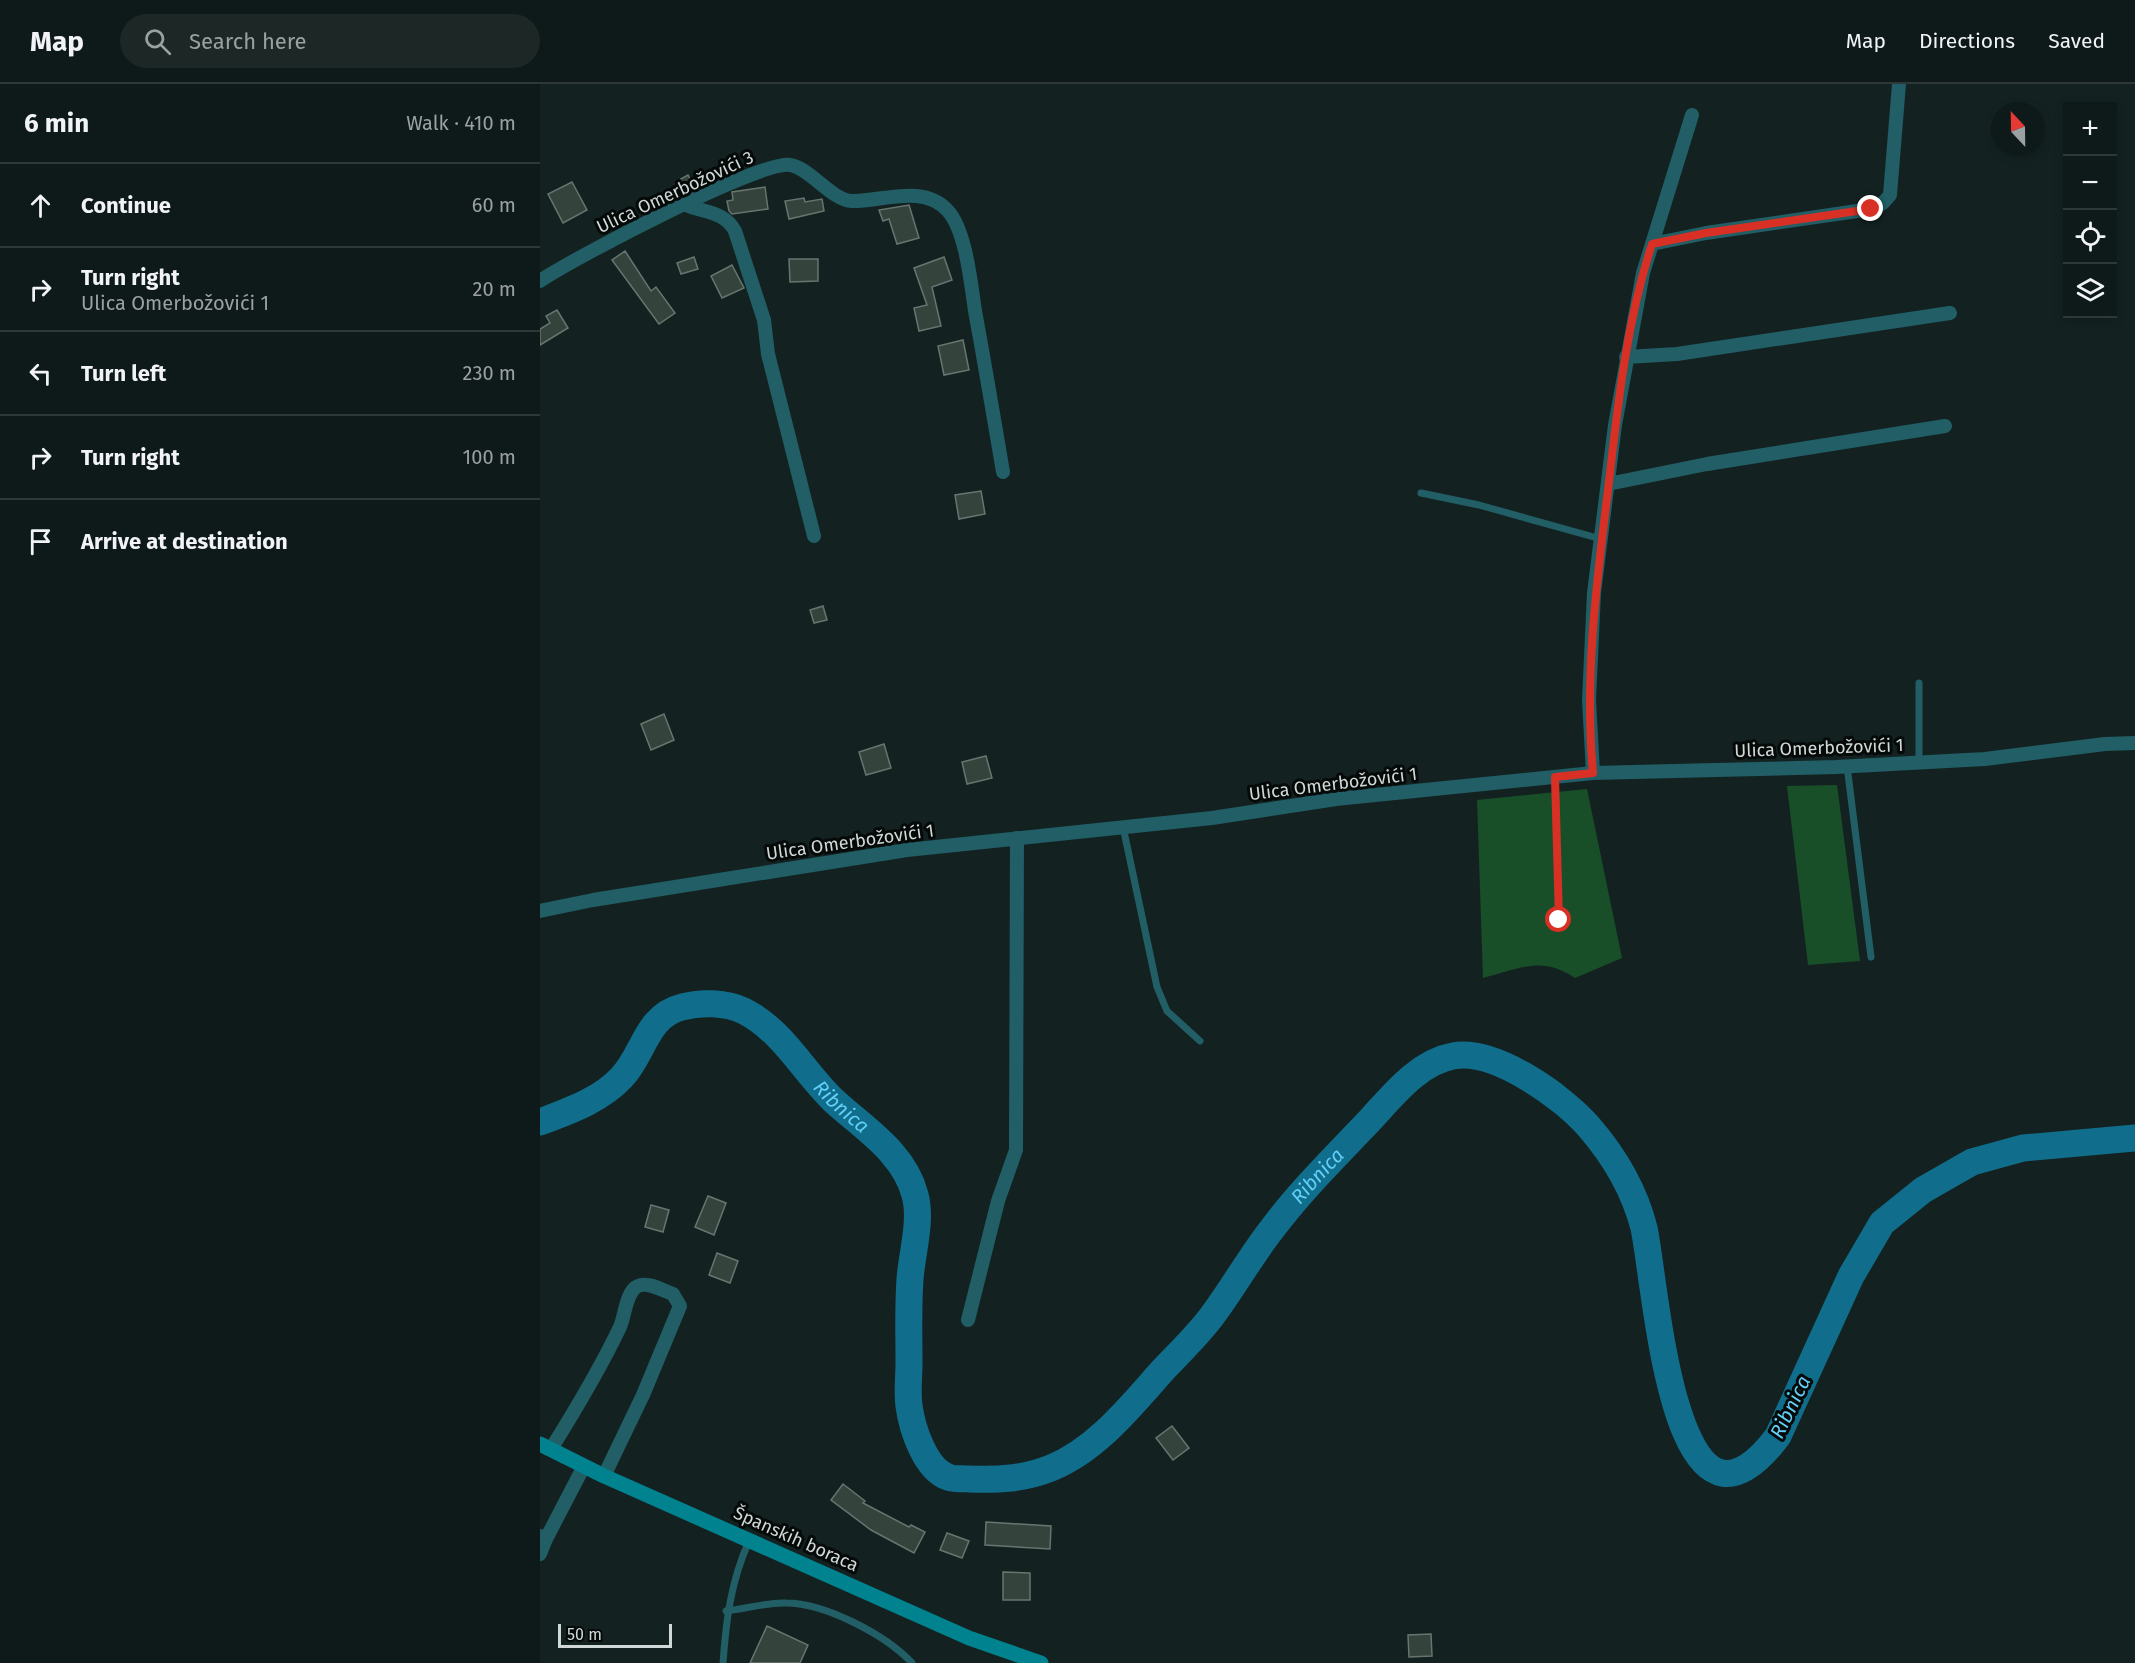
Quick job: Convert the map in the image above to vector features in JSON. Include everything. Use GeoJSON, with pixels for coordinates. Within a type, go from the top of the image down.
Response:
{"type":"FeatureCollection","features":[{"type":"Feature","properties":{"kind":"main road","name":"Španskih boraca"},"geometry":{"type":"LineString","coordinates":[[545,1446],[604,1476],[969,1638],[1041,1663]]}},
{"type":"Feature","properties":{"kind":"street"},"geometry":{"type":"LineString","coordinates":[[1652,244],[1706,233],[1871,209],[1882,203],[1890,195],[1899,84]]}},
{"type":"Feature","properties":{"kind":"street"},"geometry":{"type":"LineString","coordinates":[[1593,773],[1589,700],[1594,593],[1626,357],[1643,273],[1692,115]]}},
{"type":"Feature","properties":{"kind":"street","name":"Ulica Omerbožovići 3"},"geometry":{"type":"LineString","coordinates":[[540,281],[558,268],[744,177],[773,166],[792,165],[848,200],[901,195],[930,199],[949,211],[956,224],[967,264],[1003,472]]}},
{"type":"Feature","properties":{"kind":"street"},"geometry":{"type":"LineString","coordinates":[[686,205],[721,214],[730,222],[735,231],[764,320],[768,354],[814,536]]}},
{"type":"Feature","properties":{"kind":"street"},"geometry":{"type":"LineString","coordinates":[[1626,357],[1677,354],[1950,313]]}},
{"type":"Feature","properties":{"kind":"street"},"geometry":{"type":"LineString","coordinates":[[1608,484],[1707,464],[1945,426]]}},
{"type":"Feature","properties":{"kind":"street","name":"Ulica Omerbožovići 1"},"geometry":{"type":"LineString","coordinates":[[540,911],[592,900],[907,850],[1212,818],[1336,799],[1593,773],[1919,763],[1985,759],[2105,744],[2135,743]]}},
{"type":"Feature","properties":{"kind":"street"},"geometry":{"type":"LineString","coordinates":[[968,1320],[998,1201],[1016,1149],[1017,838]]}},
{"type":"Feature","properties":{"kind":"street"},"geometry":{"type":"LineString","coordinates":[[545,1446],[579,1405],[621,1325],[636,1286],[644,1284],[674,1294],[680,1306],[643,1395],[604,1476]]}},
{"type":"Feature","properties":{"kind":"street"},"geometry":{"type":"LineString","coordinates":[[540,1554],[543,1538],[584,1466]]}},
{"type":"Feature","properties":{"kind":"lane"},"geometry":{"type":"LineString","coordinates":[[1421,493],[1479,505],[1601,539]]}},
{"type":"Feature","properties":{"kind":"lane"},"geometry":{"type":"LineString","coordinates":[[1919,683],[1919,763]]}},
{"type":"Feature","properties":{"kind":"lane"},"geometry":{"type":"LineString","coordinates":[[1847,766],[1871,957]]}},
{"type":"Feature","properties":{"kind":"lane"},"geometry":{"type":"LineString","coordinates":[[1555,777],[1559,920]]}},
{"type":"Feature","properties":{"kind":"lane"},"geometry":{"type":"LineString","coordinates":[[1122,827],[1157,987],[1167,1011],[1200,1041]]}},
{"type":"Feature","properties":{"kind":"lane"},"geometry":{"type":"LineString","coordinates":[[723,1663],[726,1611],[737,1566],[750,1539]]}},
{"type":"Feature","properties":{"kind":"lane"},"geometry":{"type":"LineString","coordinates":[[726,1611],[785,1603],[820,1608],[872,1633],[912,1663]]}},
{"type":"Feature","properties":{"kind":"green space"},"geometry":{"type":"Polygon","coordinates":[[[1837,785],[1860,961],[1808,965],[1787,786],[1837,785]]]}},
{"type":"Feature","properties":{"kind":"green space"},"geometry":{"type":"Polygon","coordinates":[[[1587,789],[1622,958],[1575,978],[1551,967],[1530,966],[1483,978],[1477,800],[1587,789]]]}},
{"type":"Feature","properties":{"kind":"building"},"geometry":{"type":"Polygon","coordinates":[[[688,175],[695,189],[683,195],[677,181],[688,175]]]}},
{"type":"Feature","properties":{"kind":"building"},"geometry":{"type":"Polygon","coordinates":[[[572,182],[587,210],[563,223],[548,194],[572,182]]]}},
{"type":"Feature","properties":{"kind":"building"},"geometry":{"type":"Polygon","coordinates":[[[765,187],[768,209],[732,214],[729,211],[727,201],[733,200],[732,192],[765,187]]]}},
{"type":"Feature","properties":{"kind":"building"},"geometry":{"type":"Polygon","coordinates":[[[804,198],[805,202],[822,199],[824,211],[789,219],[785,201],[804,198]]]}},
{"type":"Feature","properties":{"kind":"building"},"geometry":{"type":"Polygon","coordinates":[[[909,205],[919,238],[897,244],[889,219],[883,221],[879,210],[909,205]]]}},
{"type":"Feature","properties":{"kind":"building"},"geometry":{"type":"Polygon","coordinates":[[[625,251],[651,291],[656,287],[675,313],[659,324],[612,260],[625,251]]]}},
{"type":"Feature","properties":{"kind":"building"},"geometry":{"type":"Polygon","coordinates":[[[694,257],[698,269],[681,274],[677,263],[694,257]]]}},
{"type":"Feature","properties":{"kind":"building"},"geometry":{"type":"Polygon","coordinates":[[[944,257],[952,280],[932,287],[941,326],[919,331],[914,308],[927,305],[914,268],[944,257]]]}},
{"type":"Feature","properties":{"kind":"building"},"geometry":{"type":"Polygon","coordinates":[[[789,259],[818,259],[818,281],[790,282],[789,259]]]}},
{"type":"Feature","properties":{"kind":"building"},"geometry":{"type":"Polygon","coordinates":[[[732,265],[744,288],[722,298],[711,276],[732,265]]]}},
{"type":"Feature","properties":{"kind":"building"},"geometry":{"type":"Polygon","coordinates":[[[557,310],[568,328],[540,345],[540,329],[550,323],[546,316],[557,310]]]}},
{"type":"Feature","properties":{"kind":"building"},"geometry":{"type":"Polygon","coordinates":[[[963,340],[969,370],[944,375],[938,346],[963,340]]]}},
{"type":"Feature","properties":{"kind":"building"},"geometry":{"type":"Polygon","coordinates":[[[981,491],[985,514],[959,519],[955,495],[981,491]]]}},
{"type":"Feature","properties":{"kind":"building"},"geometry":{"type":"Polygon","coordinates":[[[823,606],[827,620],[814,623],[810,610],[823,606]]]}},
{"type":"Feature","properties":{"kind":"building"},"geometry":{"type":"Polygon","coordinates":[[[664,714],[674,740],[651,750],[641,724],[664,714]]]}},
{"type":"Feature","properties":{"kind":"building"},"geometry":{"type":"Polygon","coordinates":[[[884,744],[891,768],[866,775],[859,752],[884,744]]]}},
{"type":"Feature","properties":{"kind":"building"},"geometry":{"type":"Polygon","coordinates":[[[986,756],[992,778],[967,784],[962,762],[986,756]]]}},
{"type":"Feature","properties":{"kind":"building"},"geometry":{"type":"Polygon","coordinates":[[[708,1196],[726,1203],[714,1235],[695,1227],[708,1196]]]}},
{"type":"Feature","properties":{"kind":"building"},"geometry":{"type":"Polygon","coordinates":[[[651,1205],[669,1210],[663,1232],[645,1227],[651,1205]]]}},
{"type":"Feature","properties":{"kind":"building"},"geometry":{"type":"Polygon","coordinates":[[[717,1253],[738,1261],[730,1283],[709,1275],[717,1253]]]}},
{"type":"Feature","properties":{"kind":"building"},"geometry":{"type":"Polygon","coordinates":[[[1172,1426],[1189,1448],[1173,1460],[1156,1438],[1172,1426]]]}},
{"type":"Feature","properties":{"kind":"building"},"geometry":{"type":"Polygon","coordinates":[[[843,1484],[865,1501],[863,1503],[909,1527],[911,1525],[925,1532],[914,1553],[871,1530],[831,1500],[843,1484]]]}},
{"type":"Feature","properties":{"kind":"building"},"geometry":{"type":"Polygon","coordinates":[[[986,1522],[1051,1526],[1050,1549],[985,1545],[986,1522]]]}},
{"type":"Feature","properties":{"kind":"building"},"geometry":{"type":"Polygon","coordinates":[[[947,1533],[969,1541],[962,1558],[940,1550],[947,1533]]]}},
{"type":"Feature","properties":{"kind":"building"},"geometry":{"type":"Polygon","coordinates":[[[1003,1572],[1030,1573],[1030,1600],[1003,1600],[1003,1572]]]}},
{"type":"Feature","properties":{"kind":"building"},"geometry":{"type":"Polygon","coordinates":[[[767,1626],[808,1645],[800,1663],[750,1663],[767,1626]]]}},
{"type":"Feature","properties":{"kind":"building"},"geometry":{"type":"Polygon","coordinates":[[[1431,1634],[1432,1656],[1409,1657],[1408,1635],[1431,1634]]]}},
{"type":"Feature","properties":{"kind":"waterway","name":"Ribnica"},"geometry":{"type":"LineString","coordinates":[[540,1122],[584,1104],[614,1085],[629,1068],[653,1027],[670,1012],[697,1004],[721,1004],[737,1008],[758,1019],[781,1040],[822,1089],[892,1153],[910,1180],[917,1205],[909,1300],[908,1395],[911,1415],[921,1447],[926,1457],[940,1473],[953,1478],[980,1479],[1021,1477],[1041,1472],[1067,1460],[1098,1439],[1206,1323],[1264,1240],[1307,1187],[1398,1090],[1418,1072],[1441,1059],[1470,1056],[1508,1067],[1527,1077],[1546,1089],[1577,1115],[1598,1138],[1615,1162],[1635,1200],[1644,1228],[1664,1355],[1676,1405],[1693,1446],[1714,1470],[1743,1470],[1778,1436],[1851,1276],[1882,1223],[1923,1190],[1972,1162],[2023,1148],[2135,1138]]}},
{"type":"Feature","properties":{"kind":"route"},"geometry":{"type":"LineString","coordinates":[[1559,920],[1555,777],[1593,773],[1589,700],[1594,593],[1626,357],[1643,273],[1652,244],[1706,233],[1871,209]]}}]}
